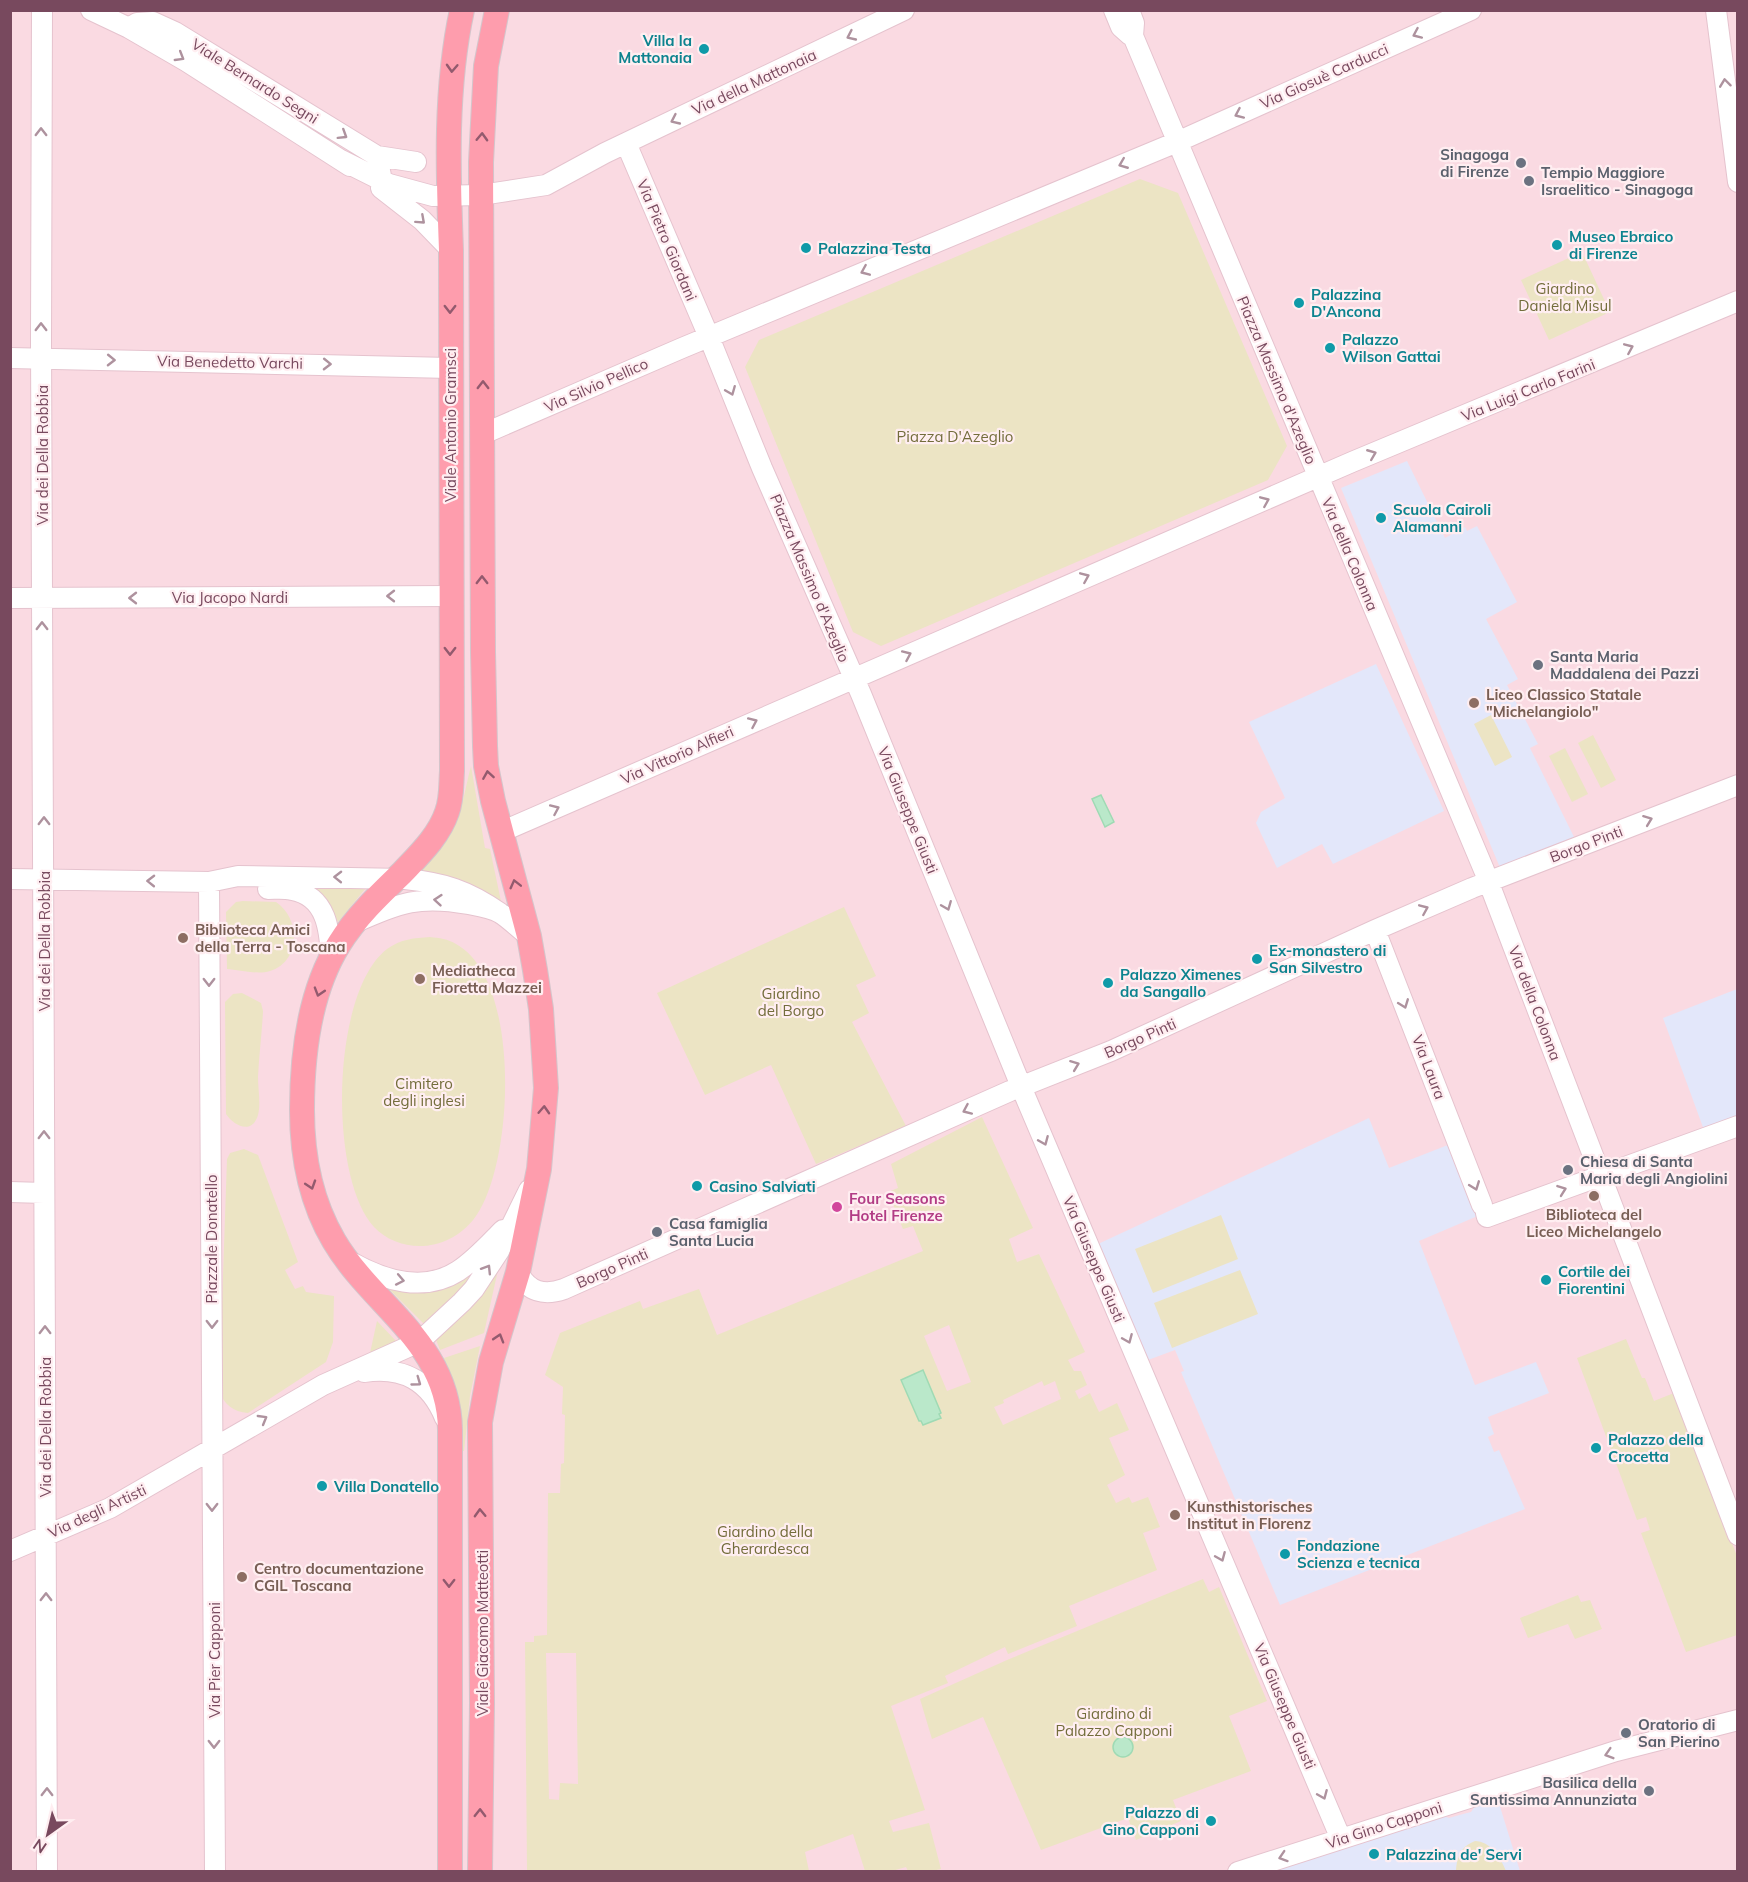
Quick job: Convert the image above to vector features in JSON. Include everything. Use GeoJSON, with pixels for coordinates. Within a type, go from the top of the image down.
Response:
{"type":"FeatureCollection","features":[{"type":"Feature","properties":{"kind":"main road","name":"Viale Antonio Gramsci"},"geometry":{"type":"LineString","coordinates":[[396,878],[434,837],[445,818],[451,790],[451,250],[449,197],[452,60],[462,10]]}},
{"type":"Feature","properties":{"kind":"main road"},"geometry":{"type":"LineString","coordinates":[[497,10],[486,66],[481,195],[485,746],[489,787],[529,936],[541,1009],[546,1088],[539,1169],[518,1272]]}},
{"type":"Feature","properties":{"kind":"main road"},"geometry":{"type":"LineString","coordinates":[[396,878],[340,942],[331,959],[315,1003],[308,1033],[304,1066],[302,1127],[308,1174],[316,1201],[333,1240],[363,1281],[419,1342],[432,1364],[445,1399],[450,1430],[450,1872]]}},
{"type":"Feature","properties":{"kind":"main road","name":"Viale Giacomo Matteotti"},"geometry":{"type":"LineString","coordinates":[[480,1872],[482,1703],[480,1422],[484,1394],[518,1272]]}},
{"type":"Feature","properties":{"kind":"street","name":"Via dei Della Robbia"},"geometry":{"type":"LineString","coordinates":[[42,10],[41,358],[47,1872]]}},
{"type":"Feature","properties":{"kind":"street","name":"Viale Bernardo Segni"},"geometry":{"type":"LineString","coordinates":[[91,10],[132,19],[186,61],[341,160],[400,201],[451,250]]}},
{"type":"Feature","properties":{"kind":"street","name":"Via della Mattonaia"},"geometry":{"type":"LineString","coordinates":[[481,195],[546,185],[605,153],[904,10]]}},
{"type":"Feature","properties":{"kind":"street"},"geometry":{"type":"LineString","coordinates":[[1114,10],[1121,27],[1133,36]]}},
{"type":"Feature","properties":{"kind":"street"},"geometry":{"type":"LineString","coordinates":[[1129,10],[1134,23],[1133,36]]}},
{"type":"Feature","properties":{"kind":"street","name":"Via Giosuè Carducci"},"geometry":{"type":"LineString","coordinates":[[1177,142],[1471,10]]}},
{"type":"Feature","properties":{"kind":"street"},"geometry":{"type":"LineString","coordinates":[[1716,10],[1737,182]]}},
{"type":"Feature","properties":{"kind":"street","name":"Viale Bernardo Segni"},"geometry":{"type":"LineString","coordinates":[[132,19],[137,23],[153,22],[175,32],[377,156],[416,162]]}},
{"type":"Feature","properties":{"kind":"street","name":"Piazza Massimo d'Azeglio"},"geometry":{"type":"LineString","coordinates":[[709,337],[762,468],[853,678],[1318,477],[1133,36]]}},
{"type":"Feature","properties":{"kind":"street"},"geometry":{"type":"LineString","coordinates":[[709,337],[1177,142]]}},
{"type":"Feature","properties":{"kind":"street","name":"Via Pietro Giordani"},"geometry":{"type":"LineString","coordinates":[[626,143],[709,337]]}},
{"type":"Feature","properties":{"kind":"street"},"geometry":{"type":"LineString","coordinates":[[377,156],[382,181]]}},
{"type":"Feature","properties":{"kind":"street","name":"Viale Bernardo Segni"},"geometry":{"type":"LineString","coordinates":[[341,160],[382,181],[423,195],[449,197],[481,195]]}},
{"type":"Feature","properties":{"kind":"street","name":"Via Luigi Carlo Farini"},"geometry":{"type":"LineString","coordinates":[[1318,477],[1737,301]]}},
{"type":"Feature","properties":{"kind":"street","name":"Via Silvio Pellico"},"geometry":{"type":"LineString","coordinates":[[483,434],[709,337]]}},
{"type":"Feature","properties":{"kind":"street","name":"Via Benedetto Varchi"},"geometry":{"type":"LineString","coordinates":[[10,358],[450,368]]}},
{"type":"Feature","properties":{"kind":"street","name":"Via della Colonna"},"geometry":{"type":"LineString","coordinates":[[1318,477],[1488,882],[1737,1535]]}},
{"type":"Feature","properties":{"kind":"street","name":"Via Jacopo Nardi"},"geometry":{"type":"LineString","coordinates":[[10,598],[450,596]]}},
{"type":"Feature","properties":{"kind":"street","name":"Via Vittorio Alfieri"},"geometry":{"type":"LineString","coordinates":[[501,832],[853,678]]}},
{"type":"Feature","properties":{"kind":"street","name":"Via Giuseppe Giusti"},"geometry":{"type":"LineString","coordinates":[[853,678],[1021,1087],[1341,1839]]}},
{"type":"Feature","properties":{"kind":"street","name":"Borgo Pinti"},"geometry":{"type":"LineString","coordinates":[[518,1272],[531,1288],[545,1293],[564,1289],[1021,1087],[1111,1051],[1375,930],[1488,882],[1737,785]]}},
{"type":"Feature","properties":{"kind":"street"},"geometry":{"type":"LineString","coordinates":[[10,879],[209,882],[238,876],[396,878],[429,881],[456,888],[476,897],[529,936]]}},
{"type":"Feature","properties":{"kind":"street"},"geometry":{"type":"LineString","coordinates":[[209,882],[237,889],[292,890],[309,896],[322,911],[330,929],[331,959]]}},
{"type":"Feature","properties":{"kind":"street","name":"Piazzale Donatello"},"geometry":{"type":"LineString","coordinates":[[209,882],[212,1448]]}},
{"type":"Feature","properties":{"kind":"street"},"geometry":{"type":"LineString","coordinates":[[356,923],[401,904],[428,900],[466,904],[500,913]]}},
{"type":"Feature","properties":{"kind":"street","name":"Via Laura"},"geometry":{"type":"LineString","coordinates":[[1375,930],[1485,1212],[1600,1176]]}},
{"type":"Feature","properties":{"kind":"street"},"geometry":{"type":"LineString","coordinates":[[1600,1176],[1737,1126]]}},
{"type":"Feature","properties":{"kind":"street"},"geometry":{"type":"LineString","coordinates":[[212,1448],[341,1376],[419,1342],[474,1288],[499,1251],[539,1169]]}},
{"type":"Feature","properties":{"kind":"street"},"geometry":{"type":"LineString","coordinates":[[10,1192],[44,1193]]}},
{"type":"Feature","properties":{"kind":"street"},"geometry":{"type":"LineString","coordinates":[[346,1259],[374,1274],[401,1281],[439,1280],[460,1269],[514,1220]]}},
{"type":"Feature","properties":{"kind":"street"},"geometry":{"type":"LineString","coordinates":[[341,1376],[382,1370],[393,1370],[406,1375],[424,1386],[435,1399],[443,1411],[450,1430]]}},
{"type":"Feature","properties":{"kind":"street","name":"Via degli Artisti"},"geometry":{"type":"LineString","coordinates":[[10,1551],[128,1499],[212,1448]]}},
{"type":"Feature","properties":{"kind":"street","name":"Via Pier Capponi"},"geometry":{"type":"LineString","coordinates":[[212,1448],[215,1872]]}},
{"type":"Feature","properties":{"kind":"street","name":"Via Gino Capponi"},"geometry":{"type":"LineString","coordinates":[[1238,1872],[1616,1752],[1737,1720]]}},
{"type":"Feature","properties":{"kind":"shaded area"},"geometry":{"type":"Polygon","coordinates":[[[11,11],[1737,11],[1737,1871],[11,1871],[11,11]]]}},
{"type":"Feature","properties":{"kind":"shaded area","name":"Liceo Classico Statale \"Michelangiolo\""},"geometry":{"type":"Polygon","coordinates":[[[1407,461],[1445,538],[1465,527],[1467,531],[1477,526],[1517,602],[1486,619],[1518,679],[1507,685],[1538,744],[1530,748],[1576,841],[1501,870],[1341,488],[1407,461]]]}},
{"type":"Feature","properties":{"kind":"shaded area"},"geometry":{"type":"Polygon","coordinates":[[[1376,664],[1444,811],[1333,864],[1322,844],[1277,868],[1256,823],[1261,812],[1285,798],[1249,722],[1376,664]]]}},
{"type":"Feature","properties":{"kind":"shaded area"},"geometry":{"type":"Polygon","coordinates":[[[1101,795],[1114,822],[1105,827],[1092,799],[1101,795]]]}},
{"type":"Feature","properties":{"kind":"shaded area"},"geometry":{"type":"Polygon","coordinates":[[[1737,989],[1737,1117],[1704,1130],[1663,1018],[1737,989]]]}},
{"type":"Feature","properties":{"kind":"shaded area"},"geometry":{"type":"Polygon","coordinates":[[[1369,1118],[1389,1168],[1453,1143],[1480,1215],[1419,1241],[1475,1385],[1536,1362],[1549,1393],[1488,1417],[1494,1434],[1488,1437],[1494,1452],[1499,1450],[1525,1509],[1280,1605],[1181,1372],[1184,1371],[1175,1350],[1148,1360],[1098,1244],[1369,1118]]]}},
{"type":"Feature","properties":{"kind":"shaded area"},"geometry":{"type":"Polygon","coordinates":[[[923,1370],[941,1418],[923,1425],[919,1421],[901,1380],[923,1370]]]}},
{"type":"Feature","properties":{"kind":"shaded area"},"geometry":{"type":"Polygon","coordinates":[[[1123,1737],[1130,1740],[1133,1747],[1130,1754],[1123,1757],[1116,1754],[1113,1747],[1116,1740],[1123,1737]]]}},
{"type":"Feature","properties":{"kind":"shaded area"},"geometry":{"type":"Polygon","coordinates":[[[1497,1797],[1520,1871],[1263,1872],[1438,1814],[1449,1818],[1471,1812],[1478,1802],[1497,1797]]]}},
{"type":"Feature","properties":{"kind":"green space","name":"Piazza D'Azeglio"},"geometry":{"type":"Polygon","coordinates":[[[1140,179],[1178,193],[1287,446],[1268,480],[881,646],[853,632],[745,367],[759,340],[1140,179]]]}},
{"type":"Feature","properties":{"kind":"green space","name":"Giardino Daniela Misul"},"geometry":{"type":"Polygon","coordinates":[[[1582,252],[1610,312],[1549,340],[1521,280],[1582,252]]]}},
{"type":"Feature","properties":{"kind":"green space"},"geometry":{"type":"Polygon","coordinates":[[[1491,715],[1512,757],[1495,766],[1474,724],[1491,715]]]}},
{"type":"Feature","properties":{"kind":"green space"},"geometry":{"type":"Polygon","coordinates":[[[1593,735],[1616,780],[1601,788],[1578,743],[1593,735]]]}},
{"type":"Feature","properties":{"kind":"green space"},"geometry":{"type":"Polygon","coordinates":[[[1565,748],[1588,794],[1572,802],[1549,756],[1565,748]]]}},
{"type":"Feature","properties":{"kind":"green space"},"geometry":{"type":"Polygon","coordinates":[[[471,766],[485,848],[490,849],[502,906],[416,874],[438,851],[454,827],[471,766]]]}},
{"type":"Feature","properties":{"kind":"green space"},"geometry":{"type":"Polygon","coordinates":[[[307,885],[363,885],[365,889],[338,922],[324,896],[307,885]]]}},
{"type":"Feature","properties":{"kind":"green space"},"geometry":{"type":"Polygon","coordinates":[[[236,902],[276,902],[290,919],[294,939],[292,949],[288,958],[280,966],[270,971],[227,969],[226,912],[236,902]]]}},
{"type":"Feature","properties":{"kind":"green space","name":"Giardino del Borgo"},"geometry":{"type":"Polygon","coordinates":[[[844,907],[876,976],[856,985],[869,1013],[852,1022],[906,1126],[816,1164],[771,1065],[705,1095],[657,993],[844,907]]]}},
{"type":"Feature","properties":{"kind":"green space","name":"Cimitero degli inglesi"},"geometry":{"type":"Polygon","coordinates":[[[430,937],[456,944],[477,964],[492,994],[501,1032],[505,1073],[504,1116],[498,1156],[489,1190],[476,1216],[460,1233],[446,1241],[416,1246],[396,1242],[384,1236],[374,1227],[359,1202],[349,1169],[343,1128],[342,1085],[346,1043],[355,1004],[368,971],[387,949],[397,943],[430,937]]]}},
{"type":"Feature","properties":{"kind":"green space"},"geometry":{"type":"Polygon","coordinates":[[[242,993],[261,1003],[263,1011],[258,1077],[259,1111],[252,1125],[247,1127],[238,1125],[226,1114],[225,1002],[233,994],[242,993]]]}},
{"type":"Feature","properties":{"kind":"green space","name":"Giardino della Gherardesca"},"geometry":{"type":"Polygon","coordinates":[[[982,1117],[1033,1228],[1009,1239],[1017,1262],[1039,1254],[1085,1352],[1068,1360],[1074,1371],[1081,1371],[1087,1385],[1075,1391],[1079,1399],[1090,1393],[1099,1412],[1117,1403],[1129,1430],[1109,1438],[1125,1475],[1107,1485],[1116,1503],[1129,1497],[1132,1503],[1148,1497],[1160,1527],[1143,1533],[1157,1570],[1069,1606],[1077,1626],[1008,1654],[1005,1647],[945,1676],[948,1683],[891,1706],[925,1810],[889,1821],[893,1832],[929,1823],[941,1869],[908,1871],[906,1867],[892,1871],[865,1871],[853,1834],[805,1852],[809,1871],[527,1871],[525,1642],[534,1642],[534,1636],[547,1635],[548,1493],[560,1493],[561,1464],[564,1463],[565,1415],[562,1414],[563,1387],[545,1375],[560,1333],[640,1301],[643,1309],[699,1289],[717,1335],[923,1251],[913,1226],[903,1229],[888,1192],[898,1188],[891,1164],[982,1117]],[[949,1325],[924,1336],[947,1391],[971,1382],[949,1325]],[[1042,1381],[1003,1400],[1004,1403],[994,1407],[1003,1425],[1061,1399],[1055,1381],[1044,1386],[1042,1381]],[[546,1653],[549,1799],[559,1800],[560,1783],[578,1784],[576,1653],[546,1653]]]}},
{"type":"Feature","properties":{"kind":"green space"},"geometry":{"type":"Polygon","coordinates":[[[244,1149],[258,1155],[298,1262],[285,1270],[295,1289],[303,1286],[306,1292],[334,1296],[333,1342],[326,1362],[248,1413],[230,1406],[219,1391],[227,1159],[230,1153],[244,1149]]]}},
{"type":"Feature","properties":{"kind":"green space"},"geometry":{"type":"Polygon","coordinates":[[[1221,1215],[1238,1259],[1153,1293],[1135,1249],[1221,1215]]]}},
{"type":"Feature","properties":{"kind":"green space"},"geometry":{"type":"Polygon","coordinates":[[[491,1246],[474,1276],[425,1325],[384,1284],[403,1288],[491,1246]]]}},
{"type":"Feature","properties":{"kind":"green space"},"geometry":{"type":"Polygon","coordinates":[[[502,1252],[484,1333],[440,1350],[435,1337],[502,1252]]]}},
{"type":"Feature","properties":{"kind":"green space"},"geometry":{"type":"Polygon","coordinates":[[[1240,1270],[1258,1314],[1172,1348],[1154,1303],[1240,1270]]]}},
{"type":"Feature","properties":{"kind":"green space"},"geometry":{"type":"Polygon","coordinates":[[[377,1321],[396,1341],[370,1353],[377,1321]]]}},
{"type":"Feature","properties":{"kind":"green space"},"geometry":{"type":"Polygon","coordinates":[[[1626,1339],[1654,1401],[1674,1393],[1737,1556],[1737,1635],[1686,1652],[1641,1533],[1650,1530],[1646,1517],[1637,1520],[1577,1358],[1626,1339]]]}},
{"type":"Feature","properties":{"kind":"green space"},"geometry":{"type":"Polygon","coordinates":[[[480,1346],[470,1396],[464,1451],[462,1451],[458,1398],[444,1358],[480,1346]]]}},
{"type":"Feature","properties":{"kind":"green space","name":"Giardino di Palazzo Capponi"},"geometry":{"type":"Polygon","coordinates":[[[1203,1579],[1209,1592],[1219,1587],[1267,1701],[1229,1716],[1251,1771],[1173,1800],[1181,1821],[1136,1840],[1128,1818],[1041,1850],[983,1717],[932,1739],[920,1699],[1007,1660],[1203,1579]]]}},
{"type":"Feature","properties":{"kind":"green space"},"geometry":{"type":"Polygon","coordinates":[[[1578,1595],[1581,1602],[1590,1600],[1602,1629],[1575,1639],[1568,1624],[1528,1638],[1520,1618],[1578,1595]]]}},
{"type":"Feature","properties":{"kind":"green space"},"geometry":{"type":"Polygon","coordinates":[[[1475,1841],[1490,1847],[1506,1871],[1456,1871],[1460,1853],[1475,1841]]]}},
{"type":"Feature","properties":{"kind":"place","name":"Villa la Mattonaia"},"geometry":{"type":"Point","coordinates":[704,49]}},
{"type":"Feature","properties":{"kind":"place","name":"Sinagoga di Firenze"},"geometry":{"type":"Point","coordinates":[1521,163]}},
{"type":"Feature","properties":{"kind":"place","name":"Tempio Maggiore Israelitico - Sinagoga"},"geometry":{"type":"Point","coordinates":[1529,181]}},
{"type":"Feature","properties":{"kind":"place","name":"Museo Ebraico di Firenze"},"geometry":{"type":"Point","coordinates":[1557,245]}},
{"type":"Feature","properties":{"kind":"place","name":"Palazzina Testa"},"geometry":{"type":"Point","coordinates":[806,248]}},
{"type":"Feature","properties":{"kind":"place","name":"Palazzina D'Ancona"},"geometry":{"type":"Point","coordinates":[1299,303]}},
{"type":"Feature","properties":{"kind":"place","name":"Palazzo Wilson Gattai"},"geometry":{"type":"Point","coordinates":[1330,348]}},
{"type":"Feature","properties":{"kind":"place","name":"Scuola Cairoli Alamanni"},"geometry":{"type":"Point","coordinates":[1381,518]}},
{"type":"Feature","properties":{"kind":"place","name":"Santa Maria Maddalena dei Pazzi"},"geometry":{"type":"Point","coordinates":[1538,665]}},
{"type":"Feature","properties":{"kind":"place","name":"Liceo Classico Statale \"Michelangiolo\""},"geometry":{"type":"Point","coordinates":[1474,703]}},
{"type":"Feature","properties":{"kind":"place","name":"Biblioteca Amici della Terra - Toscana"},"geometry":{"type":"Point","coordinates":[183,938]}},
{"type":"Feature","properties":{"kind":"place","name":"Ex-monastero di San Silvestro"},"geometry":{"type":"Point","coordinates":[1257,959]}},
{"type":"Feature","properties":{"kind":"place","name":"Mediatheca Fioretta Mazzei"},"geometry":{"type":"Point","coordinates":[420,979]}},
{"type":"Feature","properties":{"kind":"place","name":"Palazzo Ximenes da Sangallo"},"geometry":{"type":"Point","coordinates":[1108,983]}},
{"type":"Feature","properties":{"kind":"place","name":"Chiesa di Santa Maria degli Angiolini"},"geometry":{"type":"Point","coordinates":[1568,1170]}},
{"type":"Feature","properties":{"kind":"place","name":"Casino Salviati"},"geometry":{"type":"Point","coordinates":[697,1186]}},
{"type":"Feature","properties":{"kind":"place","name":"Biblioteca del Liceo Michelangelo"},"geometry":{"type":"Point","coordinates":[1594,1196]}},
{"type":"Feature","properties":{"kind":"place","name":"Four Seasons Hotel Firenze"},"geometry":{"type":"Point","coordinates":[837,1207]}},
{"type":"Feature","properties":{"kind":"place","name":"Casa famiglia Santa Lucia"},"geometry":{"type":"Point","coordinates":[657,1232]}},
{"type":"Feature","properties":{"kind":"place","name":"Cortile dei Fiorentini"},"geometry":{"type":"Point","coordinates":[1546,1280]}},
{"type":"Feature","properties":{"kind":"place","name":"Palazzo della Crocetta"},"geometry":{"type":"Point","coordinates":[1596,1448]}},
{"type":"Feature","properties":{"kind":"place","name":"Villa Donatello"},"geometry":{"type":"Point","coordinates":[322,1486]}},
{"type":"Feature","properties":{"kind":"place","name":"Kunsthistorisches Institut in Florenz"},"geometry":{"type":"Point","coordinates":[1175,1515]}},
{"type":"Feature","properties":{"kind":"place","name":"Fondazione Scienza e tecnica"},"geometry":{"type":"Point","coordinates":[1285,1554]}},
{"type":"Feature","properties":{"kind":"place","name":"Centro documentazione CGIL Toscana"},"geometry":{"type":"Point","coordinates":[242,1577]}},
{"type":"Feature","properties":{"kind":"place","name":"Oratorio di San Pierino"},"geometry":{"type":"Point","coordinates":[1626,1733]}},
{"type":"Feature","properties":{"kind":"place","name":"Basilica della Santissima Annunziata"},"geometry":{"type":"Point","coordinates":[1649,1791]}},
{"type":"Feature","properties":{"kind":"place","name":"Palazzo di Gino Capponi"},"geometry":{"type":"Point","coordinates":[1211,1821]}},
{"type":"Feature","properties":{"kind":"place","name":"Palazzina de' Servi"},"geometry":{"type":"Point","coordinates":[1374,1854]}}]}
